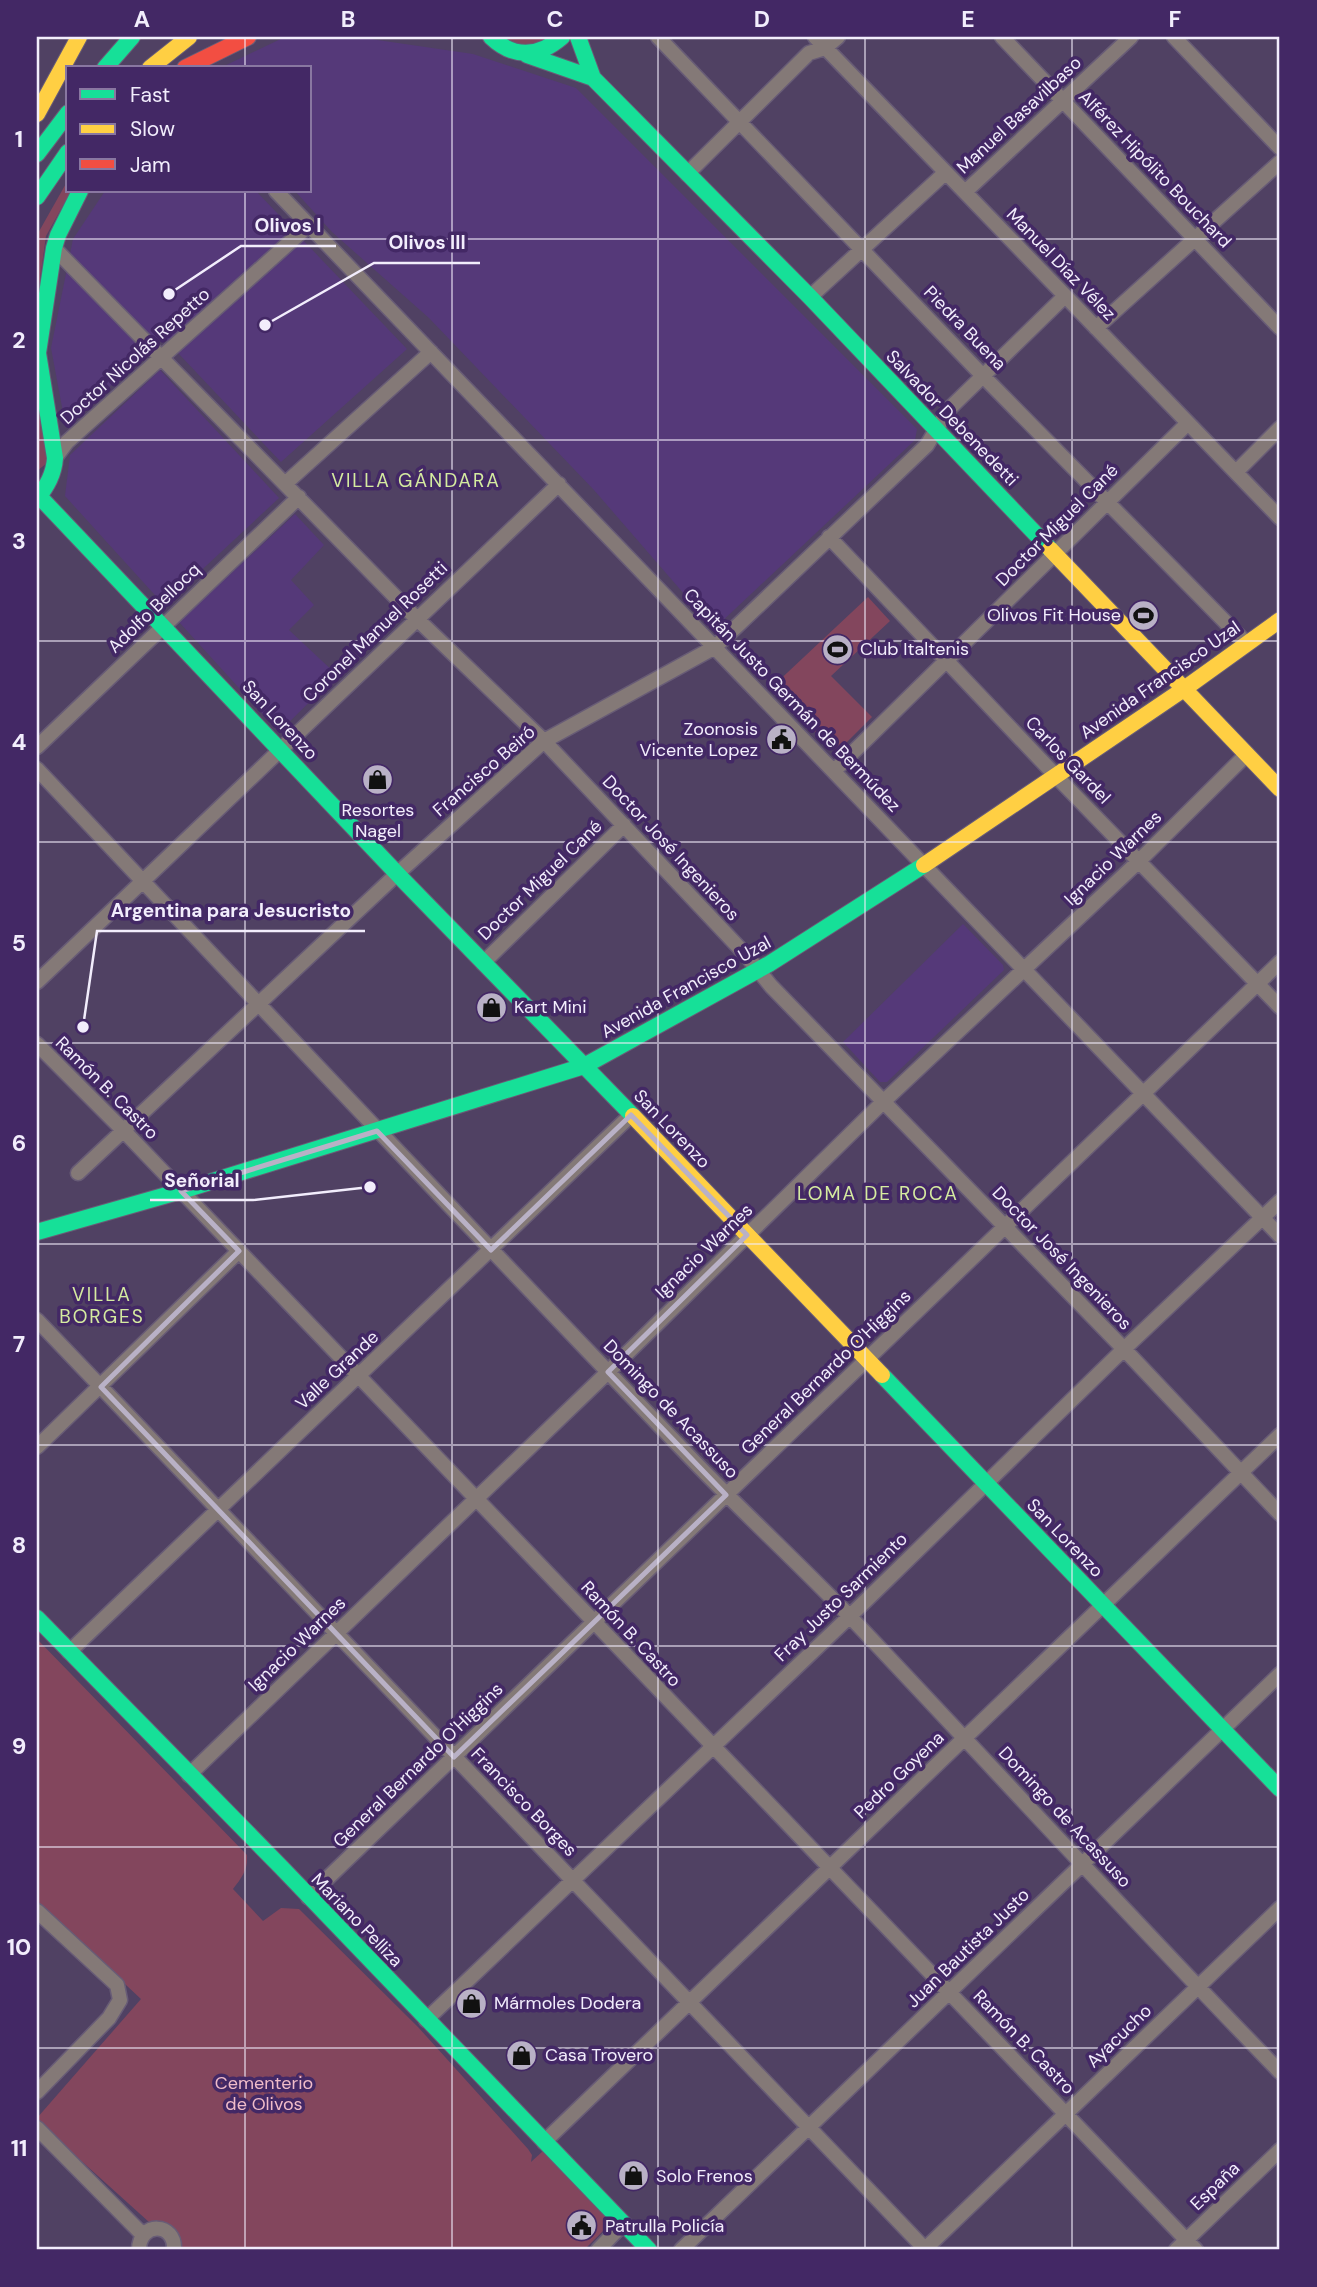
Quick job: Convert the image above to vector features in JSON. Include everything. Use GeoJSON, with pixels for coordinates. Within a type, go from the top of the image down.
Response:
{"type":"FeatureCollection","features":[{"type":"Feature","properties":{"kind":"main road"},"geometry":{"type":"LineString","coordinates":[[37,114],[79,37]]}},
{"type":"Feature","properties":{"kind":"main road"},"geometry":{"type":"LineString","coordinates":[[107,66],[132,37]]}},
{"type":"Feature","properties":{"kind":"main road"},"geometry":{"type":"LineString","coordinates":[[134,66],[163,37]]}},
{"type":"Feature","properties":{"kind":"main road"},"geometry":{"type":"LineString","coordinates":[[153,66],[189,37]]}},
{"type":"Feature","properties":{"kind":"main road"},"geometry":{"type":"LineString","coordinates":[[189,66],[248,37]]}},
{"type":"Feature","properties":{"kind":"main road","name":"Salvador Debenedetti"},"geometry":{"type":"LineString","coordinates":[[477,37],[494,40],[515,54],[526,55],[593,78]]}},
{"type":"Feature","properties":{"kind":"main road"},"geometry":{"type":"LineString","coordinates":[[526,55],[540,53],[552,47],[562,37]]}},
{"type":"Feature","properties":{"kind":"main road","name":"Salvador Debenedetti"},"geometry":{"type":"LineString","coordinates":[[578,37],[593,78],[810,297],[1280,789]]}},
{"type":"Feature","properties":{"kind":"main road"},"geometry":{"type":"LineString","coordinates":[[37,154],[66,116]]}},
{"type":"Feature","properties":{"kind":"main road"},"geometry":{"type":"LineString","coordinates":[[37,197],[66,155]]}},
{"type":"Feature","properties":{"kind":"main road"},"geometry":{"type":"LineString","coordinates":[[55,458],[38,353],[54,248],[80,192]]}},
{"type":"Feature","properties":{"kind":"main road","name":"Doctor Nicolás Repetto"},"geometry":{"type":"LineString","coordinates":[[37,497],[51,479],[55,458]]}},
{"type":"Feature","properties":{"kind":"main road","name":"San Lorenzo"},"geometry":{"type":"LineString","coordinates":[[37,497],[1280,1789]]}},
{"type":"Feature","properties":{"kind":"main road","name":"Avenida Francisco Uzal"},"geometry":{"type":"LineString","coordinates":[[37,1233],[584,1066],[760,970],[924,865],[1184,689],[1280,620]]}},
{"type":"Feature","properties":{"kind":"main road","name":"Mariano Pelliza"},"geometry":{"type":"LineString","coordinates":[[37,1618],[649,2250]]}},
{"type":"Feature","properties":{"kind":"street","name":"Piedra Buena"},"geometry":{"type":"LineString","coordinates":[[658,37],[983,376],[1247,644]]}},
{"type":"Feature","properties":{"kind":"street","name":"Manuel Díaz Vélez"},"geometry":{"type":"LineString","coordinates":[[815,37],[1280,518]]}},
{"type":"Feature","properties":{"kind":"street"},"geometry":{"type":"LineString","coordinates":[[687,174],[809,53],[825,48],[838,37]]}},
{"type":"Feature","properties":{"kind":"street","name":"Alférez Hipólito Bouchard"},"geometry":{"type":"LineString","coordinates":[[1002,37],[1280,328]]}},
{"type":"Feature","properties":{"kind":"street","name":"Manuel Basavilbaso"},"geometry":{"type":"LineString","coordinates":[[965,192],[1130,37]]}},
{"type":"Feature","properties":{"kind":"street"},"geometry":{"type":"LineString","coordinates":[[1174,37],[1280,148]]}},
{"type":"Feature","properties":{"kind":"street"},"geometry":{"type":"LineString","coordinates":[[1096,328],[1280,162]]}},
{"type":"Feature","properties":{"kind":"street","name":"Manuel Basavilbaso"},"geometry":{"type":"LineString","coordinates":[[810,297],[946,173]]}},
{"type":"Feature","properties":{"kind":"street","name":"Capitán Justo Germán de Bermúdez"},"geometry":{"type":"LineString","coordinates":[[277,192],[1280,1236]]}},
{"type":"Feature","properties":{"kind":"street","name":"Doctor Nicolás Repetto"},"geometry":{"type":"LineString","coordinates":[[55,458],[67,442],[309,225]]}},
{"type":"Feature","properties":{"kind":"street","name":"Doctor José Ingenieros"},"geometry":{"type":"LineString","coordinates":[[54,248],[416,618],[544,741],[760,970],[771,986],[1124,1349],[1280,1514]]}},
{"type":"Feature","properties":{"kind":"street","name":"Francisco Beiró"},"geometry":{"type":"LineString","coordinates":[[78,1172],[397,874],[544,741],[715,647],[927,445],[948,410],[1065,296]]}},
{"type":"Feature","properties":{"kind":"street"},"geometry":{"type":"LineString","coordinates":[[286,483],[431,352]]}},
{"type":"Feature","properties":{"kind":"street","name":"Doctor Miguel Cané"},"geometry":{"type":"LineString","coordinates":[[834,771],[1188,423]]}},
{"type":"Feature","properties":{"kind":"street"},"geometry":{"type":"LineString","coordinates":[[1236,472],[1280,428]]}},
{"type":"Feature","properties":{"kind":"street","name":"Coronel Manuel Rosetti"},"geometry":{"type":"LineString","coordinates":[[37,982],[559,484]]}},
{"type":"Feature","properties":{"kind":"street","name":"Adolfo Bellocq"},"geometry":{"type":"LineString","coordinates":[[37,747],[299,497]]}},
{"type":"Feature","properties":{"kind":"street","name":"Carlos Gardel"},"geometry":{"type":"LineString","coordinates":[[829,537],[1280,1007]]}},
{"type":"Feature","properties":{"kind":"street","name":"Ignacio Warnes"},"geometry":{"type":"LineString","coordinates":[[189,1775],[608,1372],[883,1102],[1139,861],[1247,754]]}},
{"type":"Feature","properties":{"kind":"street","name":"Domingo de Acassuso"},"geometry":{"type":"LineString","coordinates":[[37,769],[377,1131],[726,1495],[849,1616],[1082,1866],[1280,2072]]}},
{"type":"Feature","properties":{"kind":"street","name":"Doctor Miguel Cané"},"geometry":{"type":"LineString","coordinates":[[483,962],[624,825]]}},
{"type":"Feature","properties":{"kind":"street","name":"General Bernardo O'Higgins"},"geometry":{"type":"LineString","coordinates":[[308,1897],[1280,962]]}},
{"type":"Feature","properties":{"kind":"street","name":"Ramón B. Castro"},"geometry":{"type":"LineString","coordinates":[[37,1044],[123,1130],[1066,2114],[1186,2247]]}},
{"type":"Feature","properties":{"kind":"street","name":"Valle Grande"},"geometry":{"type":"LineString","coordinates":[[69,1652],[631,1115]]}},
{"type":"Feature","properties":{"kind":"street","name":"Fray Justo Sarmiento"},"geometry":{"type":"LineString","coordinates":[[426,2020],[987,1485],[1124,1349],[1280,1201]]}},
{"type":"Feature","properties":{"kind":"street"},"geometry":{"type":"LineString","coordinates":[[37,1447],[239,1251]]}},
{"type":"Feature","properties":{"kind":"street","name":"Francisco Borges"},"geometry":{"type":"LineString","coordinates":[[37,1320],[925,2250]]}},
{"type":"Feature","properties":{"kind":"street","name":"Pedro Goyena"},"geometry":{"type":"LineString","coordinates":[[544,2142],[1280,1435]]}},
{"type":"Feature","properties":{"kind":"street","name":"Juan Bautista Justo"},"geometry":{"type":"LineString","coordinates":[[681,2250],[1280,1674]]}},
{"type":"Feature","properties":{"kind":"street","name":"Ayacucho"},"geometry":{"type":"LineString","coordinates":[[925,2250],[1280,1909]]}},
{"type":"Feature","properties":{"kind":"street"},"geometry":{"type":"LineString","coordinates":[[37,1911],[117,1985],[120,2000],[109,2018],[37,2092]]}},
{"type":"Feature","properties":{"kind":"street"},"geometry":{"type":"LineString","coordinates":[[37,2128],[143,2235]]}},
{"type":"Feature","properties":{"kind":"street","name":"España"},"geometry":{"type":"LineString","coordinates":[[1186,2247],[1280,2150]]}},
{"type":"Feature","properties":{"kind":"street"},"geometry":{"type":"LineString","coordinates":[[598,2250],[624,2224]]}},
{"type":"Feature","properties":{"kind":"street"},"geometry":{"type":"LineString","coordinates":[[139,2250],[143,2235],[153,2229],[165,2231],[173,2239],[174,2250]]}},
{"type":"Feature","properties":{"kind":"highlighted area"},"geometry":{"type":"Polygon","coordinates":[[[631,1115],[747,1235],[608,1372],[726,1495],[454,1757],[101,1387],[239,1251],[181,1191],[377,1131],[491,1250],[631,1115]]]}},
{"type":"Feature","properties":{"kind":"shaded area"},"geometry":{"type":"Polygon","coordinates":[[[285,37],[357,37],[473,54],[576,88],[917,429],[915,440],[718,625],[711,625],[594,490],[429,318],[332,232],[296,192],[312,192],[312,66],[224,66],[285,37]]]}},
{"type":"Feature","properties":{"kind":"shaded area"},"geometry":{"type":"Polygon","coordinates":[[[104,192],[257,192],[407,349],[281,462],[162,336],[76,419],[65,423],[51,348],[73,239],[104,192]]]}},
{"type":"Feature","properties":{"kind":"shaded area"},"geometry":{"type":"Polygon","coordinates":[[[160,370],[279,498],[164,605],[65,496],[70,455],[160,370]]]}},
{"type":"Feature","properties":{"kind":"shaded area"},"geometry":{"type":"Polygon","coordinates":[[[295,514],[324,545],[291,580],[314,605],[289,630],[337,675],[279,732],[179,622],[295,514]]]}},
{"type":"Feature","properties":{"kind":"shaded area"},"geometry":{"type":"Polygon","coordinates":[[[963,924],[1003,965],[1004,970],[887,1082],[880,1082],[843,1042],[963,924]]]}},
{"type":"Feature","properties":{"kind":"green space"},"geometry":{"type":"Polygon","coordinates":[[[491,37],[562,37],[540,53],[491,37]]]}},
{"type":"Feature","properties":{"kind":"green space"},"geometry":{"type":"Polygon","coordinates":[[[66,184],[66,192],[70,192],[46,236],[37,301],[37,235],[66,184]]]}},
{"type":"Feature","properties":{"kind":"green space"},"geometry":{"type":"Polygon","coordinates":[[[37,390],[47,463],[37,471],[37,390]]]}},
{"type":"Feature","properties":{"kind":"green space","name":"Club Italtenis"},"geometry":{"type":"Polygon","coordinates":[[[868,597],[890,621],[831,676],[872,717],[839,750],[829,747],[772,687],[868,597]]]}},
{"type":"Feature","properties":{"kind":"green space","name":"Cementerio de Olivos"},"geometry":{"type":"Polygon","coordinates":[[[37,1639],[247,1855],[242,1877],[233,1889],[263,1921],[281,1908],[299,1909],[418,2027],[528,2149],[532,2155],[531,2162],[543,2151],[615,2219],[584,2250],[180,2250],[37,2121],[141,1999],[37,1902],[37,1639]]]}},
{"type":"Feature","properties":{"kind":"traffic: fast"},"geometry":{"type":"LineString","coordinates":[[107,66],[132,37]]}},
{"type":"Feature","properties":{"kind":"traffic: fast"},"geometry":{"type":"LineString","coordinates":[[491,37],[509,49],[526,53],[544,49],[562,37]]}},
{"type":"Feature","properties":{"kind":"traffic: fast"},"geometry":{"type":"LineString","coordinates":[[578,37],[593,78],[810,297],[1050,549]]}},
{"type":"Feature","properties":{"kind":"traffic: fast"},"geometry":{"type":"LineString","coordinates":[[527,55],[593,78]]}},
{"type":"Feature","properties":{"kind":"traffic: fast"},"geometry":{"type":"LineString","coordinates":[[37,154],[66,116]]}},
{"type":"Feature","properties":{"kind":"traffic: fast"},"geometry":{"type":"LineString","coordinates":[[37,197],[66,155]]}},
{"type":"Feature","properties":{"kind":"traffic: fast"},"geometry":{"type":"LineString","coordinates":[[37,499],[49,480],[55,458],[38,353],[54,248],[80,192]]}},
{"type":"Feature","properties":{"kind":"traffic: fast"},"geometry":{"type":"LineString","coordinates":[[37,494],[406,883],[633,1116]]}},
{"type":"Feature","properties":{"kind":"traffic: fast"},"geometry":{"type":"LineString","coordinates":[[37,1232],[181,1191],[584,1066],[769,964],[924,865]]}},
{"type":"Feature","properties":{"kind":"traffic: fast"},"geometry":{"type":"LineString","coordinates":[[882,1375],[1280,1789]]}},
{"type":"Feature","properties":{"kind":"traffic: fast"},"geometry":{"type":"LineString","coordinates":[[37,1618],[649,2250]]}},
{"type":"Feature","properties":{"kind":"traffic: slow"},"geometry":{"type":"LineString","coordinates":[[37,114],[79,37]]}},
{"type":"Feature","properties":{"kind":"traffic: slow"},"geometry":{"type":"LineString","coordinates":[[153,66],[189,37]]}},
{"type":"Feature","properties":{"kind":"traffic: slow"},"geometry":{"type":"LineString","coordinates":[[1050,549],[1280,789]]}},
{"type":"Feature","properties":{"kind":"traffic: slow"},"geometry":{"type":"LineString","coordinates":[[924,865],[1184,689],[1280,620]]}},
{"type":"Feature","properties":{"kind":"traffic: slow"},"geometry":{"type":"LineString","coordinates":[[633,1116],[882,1375]]}},
{"type":"Feature","properties":{"kind":"traffic: jam"},"geometry":{"type":"LineString","coordinates":[[189,66],[248,37]]}},
{"type":"Feature","properties":{"kind":"place","name":"Olivos I"},"geometry":{"type":"Point","coordinates":[169,294]}},
{"type":"Feature","properties":{"kind":"place","name":"Olivos III"},"geometry":{"type":"Point","coordinates":[265,325]}},
{"type":"Feature","properties":{"kind":"place","name":"Olivos Fit House"},"geometry":{"type":"Point","coordinates":[1144,615]}},
{"type":"Feature","properties":{"kind":"place","name":"Club Italtenis"},"geometry":{"type":"Point","coordinates":[837,649]}},
{"type":"Feature","properties":{"kind":"place","name":"Zoonosis Vicente Lopez"},"geometry":{"type":"Point","coordinates":[781,739]}},
{"type":"Feature","properties":{"kind":"place","name":"Resortes Nagel"},"geometry":{"type":"Point","coordinates":[378,780]}},
{"type":"Feature","properties":{"kind":"place","name":"Kart Mini"},"geometry":{"type":"Point","coordinates":[491,1007]}},
{"type":"Feature","properties":{"kind":"place","name":"Argentina para Jesucristo"},"geometry":{"type":"Point","coordinates":[83,1027]}},
{"type":"Feature","properties":{"kind":"place","name":"Señorial"},"geometry":{"type":"Point","coordinates":[370,1187]}},
{"type":"Feature","properties":{"kind":"place","name":"Mármoles Dodera"},"geometry":{"type":"Point","coordinates":[471,2003]}},
{"type":"Feature","properties":{"kind":"place","name":"Casa Trovero"},"geometry":{"type":"Point","coordinates":[522,2055]}},
{"type":"Feature","properties":{"kind":"place","name":"Solo Frenos"},"geometry":{"type":"Point","coordinates":[633,2176]}},
{"type":"Feature","properties":{"kind":"place","name":"Patrulla Policía"},"geometry":{"type":"Point","coordinates":[582,2226]}},
{"type":"Feature","properties":{"kind":"district","name":"VILLA GÁNDARA"},"geometry":{"type":"Point","coordinates":[416,480]}},
{"type":"Feature","properties":{"kind":"district","name":"LOMA DE ROCA"},"geometry":{"type":"Point","coordinates":[878,1193]}},
{"type":"Feature","properties":{"kind":"district","name":"VILLA BORGES"},"geometry":{"type":"Point","coordinates":[102,1305]}}]}
